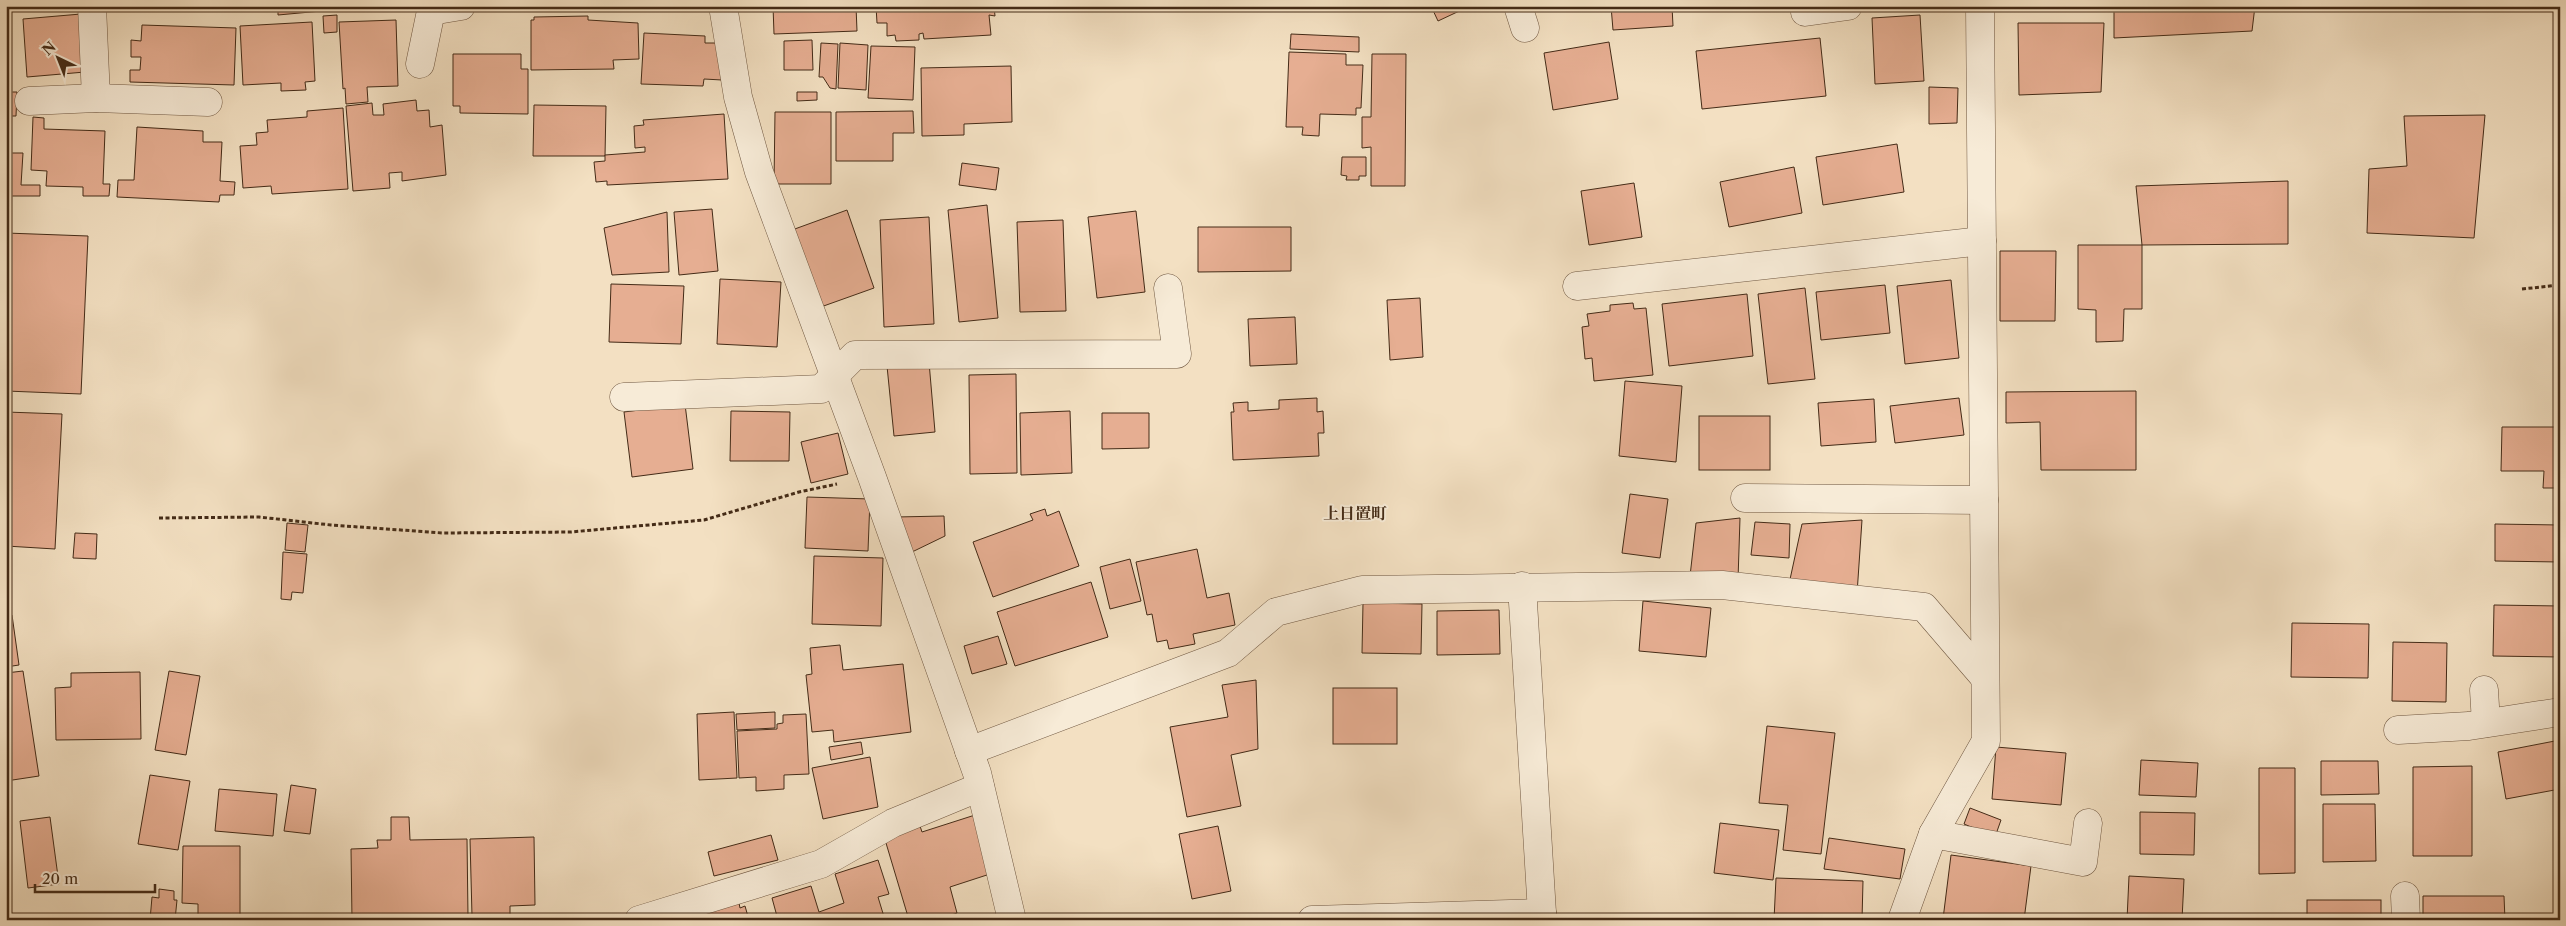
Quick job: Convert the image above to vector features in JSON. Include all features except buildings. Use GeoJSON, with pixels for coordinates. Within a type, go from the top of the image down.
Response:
{"type":"FeatureCollection","features":[{"type":"Feature","properties":{"kind":"street"},"geometry":{"type":"LineString","coordinates":[[89,6],[96,98]]}},
{"type":"Feature","properties":{"kind":"street"},"geometry":{"type":"LineString","coordinates":[[420,64],[431,11],[461,6]]}},
{"type":"Feature","properties":{"kind":"street"},"geometry":{"type":"LineString","coordinates":[[722,6],[738,97],[759,172],[872,477],[969,751],[980,787],[1012,920]]}},
{"type":"Feature","properties":{"kind":"street"},"geometry":{"type":"LineString","coordinates":[[1805,12],[1848,6]]}},
{"type":"Feature","properties":{"kind":"street"},"geometry":{"type":"LineString","coordinates":[[1902,920],[1933,834],[1986,740],[1980,6]]}},
{"type":"Feature","properties":{"kind":"street"},"geometry":{"type":"LineString","coordinates":[[29,101],[96,98],[208,102]]}},
{"type":"Feature","properties":{"kind":"street"},"geometry":{"type":"LineString","coordinates":[[1577,286],[1982,241]]}},
{"type":"Feature","properties":{"kind":"street"},"geometry":{"type":"LineString","coordinates":[[624,396],[821,389],[855,355],[1177,354],[1168,288]]}},
{"type":"Feature","properties":{"kind":"street"},"geometry":{"type":"LineString","coordinates":[[1745,498],[1984,500]]}},
{"type":"Feature","properties":{"kind":"street"},"geometry":{"type":"LineString","coordinates":[[969,751],[1228,653],[1276,612],[1362,590],[1522,586],[1722,585],[1924,607],[1986,678]]}},
{"type":"Feature","properties":{"kind":"street"},"geometry":{"type":"LineString","coordinates":[[1312,920],[1543,916],[1522,586]]}},
{"type":"Feature","properties":{"kind":"street"},"geometry":{"type":"LineString","coordinates":[[2484,690],[2486,723]]}},
{"type":"Feature","properties":{"kind":"street"},"geometry":{"type":"LineString","coordinates":[[2398,730],[2486,723],[2560,712]]}},
{"type":"Feature","properties":{"kind":"street"},"geometry":{"type":"LineString","coordinates":[[639,920],[821,864],[893,823],[980,787]]}},
{"type":"Feature","properties":{"kind":"street"},"geometry":{"type":"LineString","coordinates":[[1933,834],[2083,862],[2088,823]]}},
{"type":"Feature","properties":{"kind":"path"},"geometry":{"type":"LineString","coordinates":[[2522,289],[2560,285]]}},
{"type":"Feature","properties":{"kind":"path"},"geometry":{"type":"LineString","coordinates":[[159,518],[259,517],[331,525],[443,533],[572,532],[704,520],[799,492],[872,477]]}},
{"type":"Feature","properties":{"kind":"district","name":"上日置町"},"geometry":{"type":"Point","coordinates":[1355,513]}}]}
